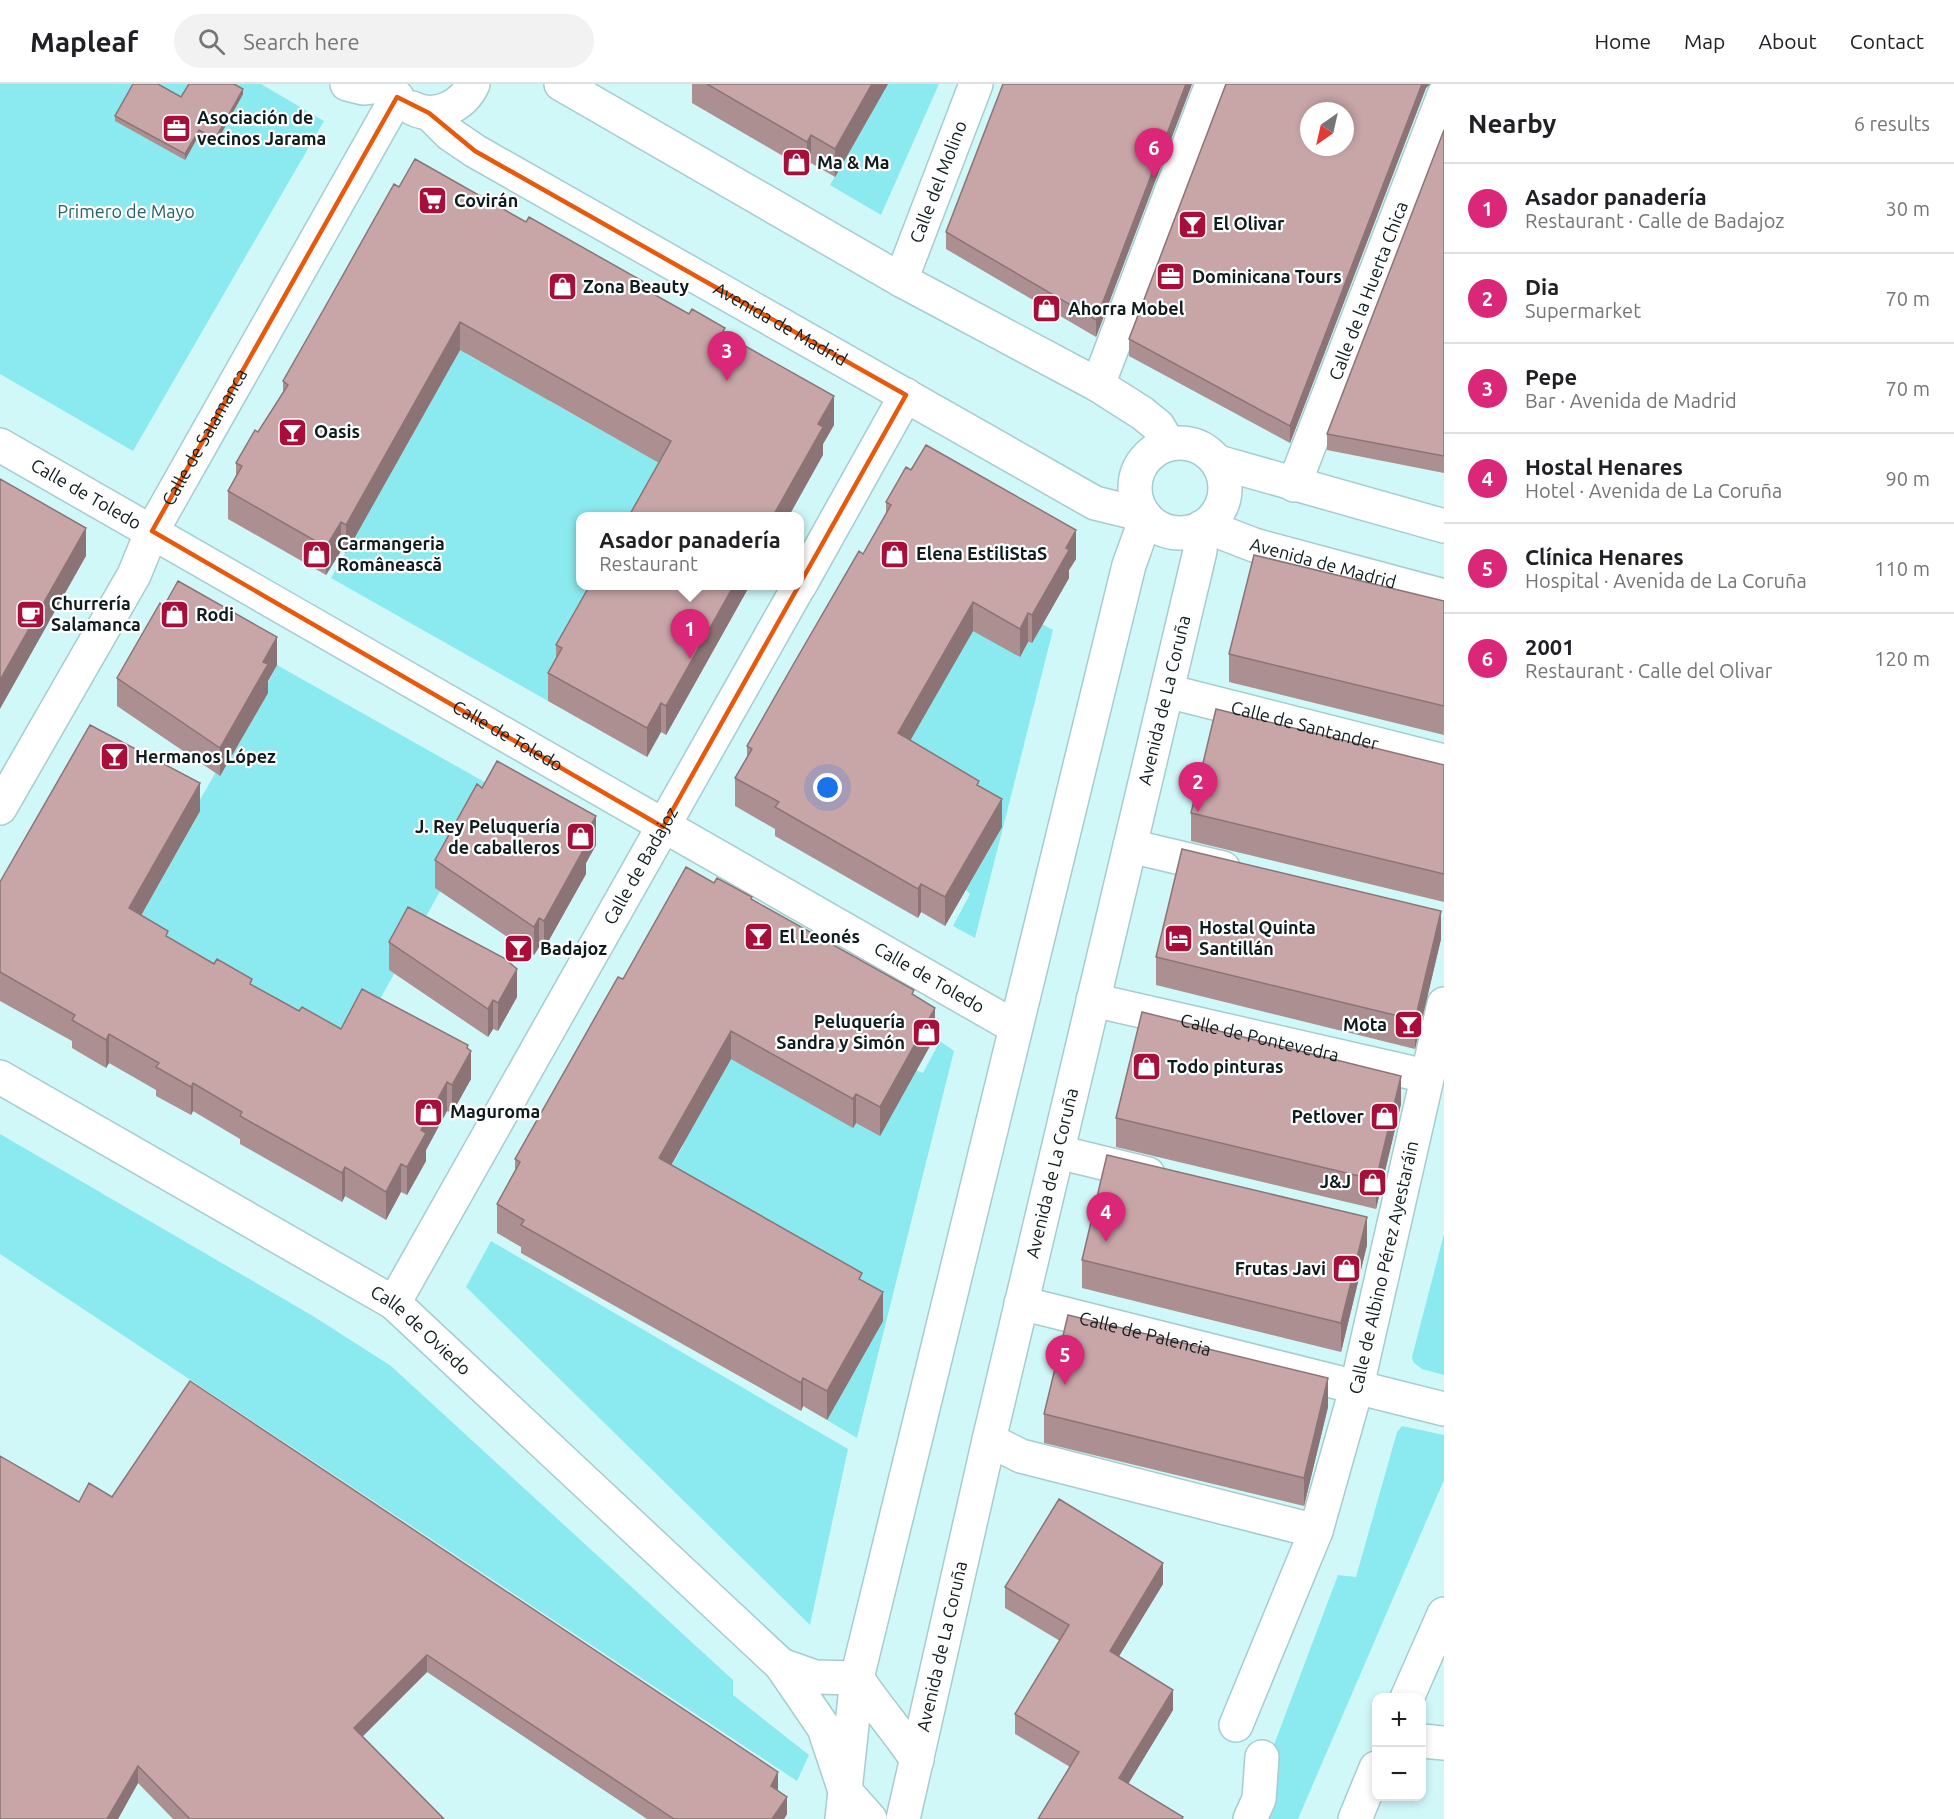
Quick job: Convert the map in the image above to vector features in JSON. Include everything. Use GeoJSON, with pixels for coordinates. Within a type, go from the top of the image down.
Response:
{"type":"FeatureCollection","features":[{"type":"Feature","properties":{"kind":"street"},"geometry":{"type":"LineString","coordinates":[[347,84],[363,88],[391,89],[417,111],[429,112],[457,104],[473,84]]}},
{"type":"Feature","properties":{"kind":"street"},"geometry":{"type":"LineString","coordinates":[[561,84],[901,280],[1098,385],[1158,426],[1168,443]]}},
{"type":"Feature","properties":{"kind":"street","name":"Calle del Molino"},"geometry":{"type":"LineString","coordinates":[[901,280],[976,84]]}},
{"type":"Feature","properties":{"kind":"street"},"geometry":{"type":"LineString","coordinates":[[1098,385],[1212,84]]}},
{"type":"Feature","properties":{"kind":"street","name":"Calle de Salamanca"},"geometry":{"type":"LineString","coordinates":[[0,808],[134,575],[152,531],[391,89]]}},
{"type":"Feature","properties":{"kind":"street","name":"Calle de la Huerta Chica"},"geometry":{"type":"LineString","coordinates":[[1294,485],[1444,95]]}},
{"type":"Feature","properties":{"kind":"street","name":"Avenida de Madrid"},"geometry":{"type":"LineString","coordinates":[[429,112],[450,134],[475,151],[1095,503],[1145,517]]}},
{"type":"Feature","properties":{"kind":"street","name":"Calle de Badajoz"},"geometry":{"type":"LineString","coordinates":[[804,576],[906,396]]}},
{"type":"Feature","properties":{"kind":"street"},"geometry":{"type":"LineString","coordinates":[[1168,443],[1194,445],[1207,451],[1218,462],[1224,479],[1224,498],[1217,515],[1204,527],[1186,533],[1168,532],[1145,517],[1136,500],[1134,482],[1140,464],[1153,451],[1168,443]]}},
{"type":"Feature","properties":{"kind":"street","name":"Calle de Toledo"},"geometry":{"type":"LineString","coordinates":[[0,445],[1015,1028]]}},
{"type":"Feature","properties":{"kind":"street"},"geometry":{"type":"LineString","coordinates":[[1218,462],[1444,526]]}},
{"type":"Feature","properties":{"kind":"street"},"geometry":{"type":"LineString","coordinates":[[844,1805],[857,1678],[1129,564],[1145,517]]}},
{"type":"Feature","properties":{"kind":"street","name":"Avenida de Madrid"},"geometry":{"type":"LineString","coordinates":[[1204,527],[1254,545],[1444,596]]}},
{"type":"Feature","properties":{"kind":"street","name":"Avenida de La Coruña"},"geometry":{"type":"LineString","coordinates":[[903,1819],[989,1440],[1204,527]]}},
{"type":"Feature","properties":{"kind":"street","name":"Calle de Badajoz"},"geometry":{"type":"LineString","coordinates":[[394,1304],[796,590]]}},
{"type":"Feature","properties":{"kind":"street","name":"Calle de Santander"},"geometry":{"type":"LineString","coordinates":[[1167,691],[1444,761]]}},
{"type":"Feature","properties":{"kind":"street"},"geometry":{"type":"LineString","coordinates":[[1130,846],[1254,875]]}},
{"type":"Feature","properties":{"kind":"street","name":"Calle de Pontevedra"},"geometry":{"type":"LineString","coordinates":[[1093,1000],[1426,1076]]}},
{"type":"Feature","properties":{"kind":"street","name":"Calle de Albino Pérez Ayestaráin"},"geometry":{"type":"LineString","coordinates":[[1236,1725],[1316,1531],[1357,1386],[1380,1230],[1426,1076],[1444,1004]]}},
{"type":"Feature","properties":{"kind":"street","name":"Calle de Oviedo"},"geometry":{"type":"LineString","coordinates":[[0,1077],[394,1304],[781,1665],[824,1728],[844,1805],[870,1819]]}},
{"type":"Feature","properties":{"kind":"street"},"geometry":{"type":"LineString","coordinates":[[1058,1152],[1182,1182]]}},
{"type":"Feature","properties":{"kind":"street","name":"Calle de Palencia"},"geometry":{"type":"LineString","coordinates":[[1021,1303],[1444,1409]]}},
{"type":"Feature","properties":{"kind":"street"},"geometry":{"type":"LineString","coordinates":[[989,1440],[1021,1456],[1316,1531]]}},
{"type":"Feature","properties":{"kind":"street"},"geometry":{"type":"LineString","coordinates":[[1409,1693],[1444,1614]]}},
{"type":"Feature","properties":{"kind":"street","name":"Calle de Oviedo"},"geometry":{"type":"LineString","coordinates":[[781,1665],[815,1677],[857,1678]]}},
{"type":"Feature","properties":{"kind":"street"},"geometry":{"type":"LineString","coordinates":[[857,1678],[896,1728],[917,1760]]}},
{"type":"Feature","properties":{"kind":"street"},"geometry":{"type":"LineString","coordinates":[[1426,1741],[1444,1743]]}},
{"type":"Feature","properties":{"kind":"street"},"geometry":{"type":"LineString","coordinates":[[1250,1819],[1258,1799],[1262,1757]]}},
{"type":"Feature","properties":{"kind":"street"},"geometry":{"type":"LineString","coordinates":[[1355,1819],[1372,1780]]}},
{"type":"Feature","properties":{"kind":"highlighted area"},"geometry":{"type":"Polygon","coordinates":[[[397,97],[429,113],[475,151],[906,395],[663,827],[152,531],[397,97]]]}},
{"type":"Feature","properties":{"kind":"green space","name":"Primero de Mayo"},"geometry":{"type":"Polygon","coordinates":[[[0,84],[261,84],[324,121],[133,451],[0,374],[0,84]]]}},
{"type":"Feature","properties":{"kind":"green space"},"geometry":{"type":"Polygon","coordinates":[[[888,84],[939,84],[881,215],[830,185],[888,84]]]}},
{"type":"Feature","properties":{"kind":"green space"},"geometry":{"type":"Polygon","coordinates":[[[458,343],[468,355],[500,373],[503,368],[552,396],[549,401],[663,465],[652,512],[576,512],[576,590],[604,590],[548,701],[331,578],[410,439],[458,343]]]}},
{"type":"Feature","properties":{"kind":"green space"},"geometry":{"type":"Polygon","coordinates":[[[1042,624],[1053,630],[975,938],[953,926],[970,894],[966,890],[1002,827],[897,753],[968,628],[1031,643],[1042,624]]]}},
{"type":"Feature","properties":{"kind":"green space"},"geometry":{"type":"Polygon","coordinates":[[[277,665],[497,789],[414,938],[389,970],[394,974],[368,1021],[344,1052],[133,930],[198,815],[193,812],[220,765],[225,767],[277,665]]]}},
{"type":"Feature","properties":{"kind":"green space"},"geometry":{"type":"Polygon","coordinates":[[[940,1041],[954,1051],[857,1438],[827,1420],[847,1384],[663,1180],[683,1146],[677,1143],[728,1051],[856,1123],[905,1066],[923,1073],[940,1041]]]}},
{"type":"Feature","properties":{"kind":"green space"},"geometry":{"type":"Polygon","coordinates":[[[0,1134],[313,1316],[391,1366],[733,1680],[733,1695],[809,1755],[797,1781],[0,1254],[0,1134]]]}},
{"type":"Feature","properties":{"kind":"green space"},"geometry":{"type":"Polygon","coordinates":[[[1444,1234],[1444,1375],[1422,1369],[1413,1362],[1412,1357],[1444,1234]]]}},
{"type":"Feature","properties":{"kind":"green space"},"geometry":{"type":"Polygon","coordinates":[[[491,1241],[848,1449],[810,1625],[466,1287],[491,1241]]]}},
{"type":"Feature","properties":{"kind":"green space"},"geometry":{"type":"Polygon","coordinates":[[[1402,1426],[1444,1435],[1444,1480],[1298,1819],[1246,1819],[1338,1575],[1356,1577],[1397,1432],[1402,1426]]]}},
{"type":"Feature","properties":{"kind":"building","name":"Asociación de vecinos Jarama"},"geometry":{"type":"Polygon","coordinates":[[[133,84],[158,84],[181,97],[189,84],[234,84],[243,89],[215,139],[199,130],[185,154],[115,116],[133,84]]]}},
{"type":"Feature","properties":{"kind":"building"},"geometry":{"type":"Polygon","coordinates":[[[707,84],[872,84],[835,149],[811,135],[807,142],[707,84]]]}},
{"type":"Feature","properties":{"kind":"building"},"geometry":{"type":"Polygon","coordinates":[[[1003,84],[1186,84],[1096,320],[946,232],[1003,84]]]}},
{"type":"Feature","properties":{"kind":"building"},"geometry":{"type":"Polygon","coordinates":[[[1226,84],[1422,84],[1290,426],[1129,339],[1226,84]]]}},
{"type":"Feature","properties":{"kind":"building"},"geometry":{"type":"Polygon","coordinates":[[[1444,130],[1444,456],[1327,434],[1444,130]]]}},
{"type":"Feature","properties":{"kind":"building"},"geometry":{"type":"Polygon","coordinates":[[[415,159],[526,222],[529,217],[644,282],[641,287],[689,314],[692,309],[725,328],[722,333],[834,396],[818,424],[823,427],[775,512],[631,512],[671,441],[460,322],[346,525],[341,522],[326,547],[228,491],[242,466],[236,463],[255,430],[258,432],[288,385],[283,381],[394,184],[399,187],[415,159]]]}},
{"type":"Feature","properties":{"kind":"building"},"geometry":{"type":"Polygon","coordinates":[[[926,445],[1076,530],[1066,548],[1069,550],[1032,615],[1028,613],[1020,629],[973,602],[898,733],[979,781],[977,785],[1002,799],[945,897],[921,884],[918,889],[775,807],[779,802],[735,778],[752,749],[747,746],[793,665],[859,551],[863,554],[891,505],[886,502],[906,467],[911,470],[926,445]]]}},
{"type":"Feature","properties":{"kind":"building"},"geometry":{"type":"Polygon","coordinates":[[[0,479],[86,528],[0,680],[0,479]]]}},
{"type":"Feature","properties":{"kind":"building"},"geometry":{"type":"Polygon","coordinates":[[[1254,555],[1444,601],[1444,706],[1229,654],[1254,555]]]}},
{"type":"Feature","properties":{"kind":"building"},"geometry":{"type":"Polygon","coordinates":[[[178,581],[277,637],[263,662],[268,664],[220,748],[117,678],[160,603],[164,606],[178,581]]]}},
{"type":"Feature","properties":{"kind":"building"},"geometry":{"type":"Polygon","coordinates":[[[587,590],[731,590],[666,706],[661,703],[647,728],[548,673],[562,648],[556,645],[587,590]]]}},
{"type":"Feature","properties":{"kind":"building"},"geometry":{"type":"Polygon","coordinates":[[[1216,709],[1444,765],[1444,874],[1191,813],[1216,709]]]}},
{"type":"Feature","properties":{"kind":"building"},"geometry":{"type":"Polygon","coordinates":[[[90,725],[200,783],[129,908],[168,931],[166,936],[214,964],[217,959],[252,979],[250,984],[299,1011],[302,1007],[341,1029],[362,989],[468,1045],[467,1048],[471,1051],[452,1085],[447,1082],[421,1130],[426,1133],[407,1167],[401,1164],[386,1192],[345,1167],[342,1173],[240,1116],[242,1112],[193,1083],[191,1087],[156,1067],[159,1063],[109,1034],[106,1040],[72,1020],[75,1015],[0,972],[0,882],[90,725]]]}},
{"type":"Feature","properties":{"kind":"building"},"geometry":{"type":"Polygon","coordinates":[[[497,761],[596,816],[581,842],[586,845],[544,921],[539,918],[534,927],[435,860],[477,784],[482,788],[497,761]]]}},
{"type":"Feature","properties":{"kind":"building"},"geometry":{"type":"Polygon","coordinates":[[[1182,849],[1441,911],[1415,1020],[1156,957],[1182,849]]]}},
{"type":"Feature","properties":{"kind":"building"},"geometry":{"type":"Polygon","coordinates":[[[686,867],[714,883],[717,878],[752,897],[751,899],[914,990],[912,994],[935,1008],[880,1107],[856,1094],[853,1099],[731,1031],[659,1158],[862,1273],[859,1279],[883,1292],[827,1391],[803,1378],[801,1383],[521,1225],[524,1220],[497,1204],[520,1162],[515,1159],[618,977],[623,979],[686,867]]]}},
{"type":"Feature","properties":{"kind":"building"},"geometry":{"type":"Polygon","coordinates":[[[408,907],[504,958],[517,969],[498,1003],[493,1000],[488,1009],[389,942],[408,907]]]}},
{"type":"Feature","properties":{"kind":"building"},"geometry":{"type":"Polygon","coordinates":[[[1142,1012],[1401,1076],[1376,1180],[1116,1118],[1142,1012]]]}},
{"type":"Feature","properties":{"kind":"building"},"geometry":{"type":"Polygon","coordinates":[[[1107,1155],[1367,1217],[1341,1323],[1082,1260],[1107,1155]]]}},
{"type":"Feature","properties":{"kind":"building"},"geometry":{"type":"Polygon","coordinates":[[[1068,1315],[1328,1378],[1304,1478],[1044,1414],[1068,1315]]]}},
{"type":"Feature","properties":{"kind":"building"},"geometry":{"type":"Polygon","coordinates":[[[190,1381],[778,1772],[771,1786],[787,1797],[772,1819],[674,1819],[427,1655],[354,1728],[444,1819],[190,1819],[138,1766],[107,1819],[0,1819],[0,1456],[79,1502],[89,1483],[112,1497],[190,1381]]]}},
{"type":"Feature","properties":{"kind":"building"},"geometry":{"type":"Polygon","coordinates":[[[1059,1499],[1163,1563],[1110,1651],[1173,1690],[1119,1778],[1183,1817],[1182,1819],[1038,1819],[1079,1752],[1015,1714],[1069,1625],[1005,1587],[1059,1499]]]}},
{"type":"Feature","properties":{"kind":"place","name":"Asociación de vecinos Jarama"},"geometry":{"type":"Point","coordinates":[176,128]}},
{"type":"Feature","properties":{"kind":"place","name":"Ma & Ma"},"geometry":{"type":"Point","coordinates":[796,163]}},
{"type":"Feature","properties":{"kind":"place","name":"2001"},"geometry":{"type":"Point","coordinates":[1154,178]}},
{"type":"Feature","properties":{"kind":"place","name":"Covirán"},"geometry":{"type":"Point","coordinates":[433,201]}},
{"type":"Feature","properties":{"kind":"place","name":"El Olivar"},"geometry":{"type":"Point","coordinates":[1192,224]}},
{"type":"Feature","properties":{"kind":"place","name":"Dominicana Tours"},"geometry":{"type":"Point","coordinates":[1171,277]}},
{"type":"Feature","properties":{"kind":"place","name":"Zona Beauty"},"geometry":{"type":"Point","coordinates":[562,287]}},
{"type":"Feature","properties":{"kind":"place","name":"Ahorra Mobel"},"geometry":{"type":"Point","coordinates":[1047,309]}},
{"type":"Feature","properties":{"kind":"place","name":"Pepe"},"geometry":{"type":"Point","coordinates":[727,381]}},
{"type":"Feature","properties":{"kind":"place","name":"Oasis"},"geometry":{"type":"Point","coordinates":[293,432]}},
{"type":"Feature","properties":{"kind":"place","name":"Carmangeria Românească"},"geometry":{"type":"Point","coordinates":[316,554]}},
{"type":"Feature","properties":{"kind":"place","name":"Elena EstiliStaS"},"geometry":{"type":"Point","coordinates":[895,554]}},
{"type":"Feature","properties":{"kind":"place","name":"Churrería Salamanca"},"geometry":{"type":"Point","coordinates":[30,614]}},
{"type":"Feature","properties":{"kind":"place","name":"Rodi"},"geometry":{"type":"Point","coordinates":[175,615]}},
{"type":"Feature","properties":{"kind":"place","name":"Asador panadería"},"geometry":{"type":"Point","coordinates":[690,659]}},
{"type":"Feature","properties":{"kind":"place","name":"Hermanos López"},"geometry":{"type":"Point","coordinates":[114,757]}},
{"type":"Feature","properties":{"kind":"place","name":"Dia"},"geometry":{"type":"Point","coordinates":[1198,812]}},
{"type":"Feature","properties":{"kind":"place","name":"J. Rey Peluquería de caballeros"},"geometry":{"type":"Point","coordinates":[581,837]}},
{"type":"Feature","properties":{"kind":"place","name":"El Leonés"},"geometry":{"type":"Point","coordinates":[758,937]}},
{"type":"Feature","properties":{"kind":"place","name":"Hostal Quinta Santillán"},"geometry":{"type":"Point","coordinates":[1178,938]}},
{"type":"Feature","properties":{"kind":"place","name":"Badajoz"},"geometry":{"type":"Point","coordinates":[519,949]}},
{"type":"Feature","properties":{"kind":"place","name":"Mota"},"geometry":{"type":"Point","coordinates":[1408,1025]}},
{"type":"Feature","properties":{"kind":"place","name":"Peluquería Sandra y Simón"},"geometry":{"type":"Point","coordinates":[926,1032]}},
{"type":"Feature","properties":{"kind":"place","name":"Todo pinturas"},"geometry":{"type":"Point","coordinates":[1146,1067]}},
{"type":"Feature","properties":{"kind":"place","name":"Maguroma"},"geometry":{"type":"Point","coordinates":[429,1112]}},
{"type":"Feature","properties":{"kind":"place","name":"Petlover"},"geometry":{"type":"Point","coordinates":[1385,1117]}},
{"type":"Feature","properties":{"kind":"place","name":"J&J"},"geometry":{"type":"Point","coordinates":[1372,1182]}},
{"type":"Feature","properties":{"kind":"place","name":"Hostal Henares"},"geometry":{"type":"Point","coordinates":[1106,1242]}},
{"type":"Feature","properties":{"kind":"place","name":"Frutas Javi"},"geometry":{"type":"Point","coordinates":[1347,1269]}},
{"type":"Feature","properties":{"kind":"place","name":"Clínica Henares"},"geometry":{"type":"Point","coordinates":[1065,1385]}}]}
